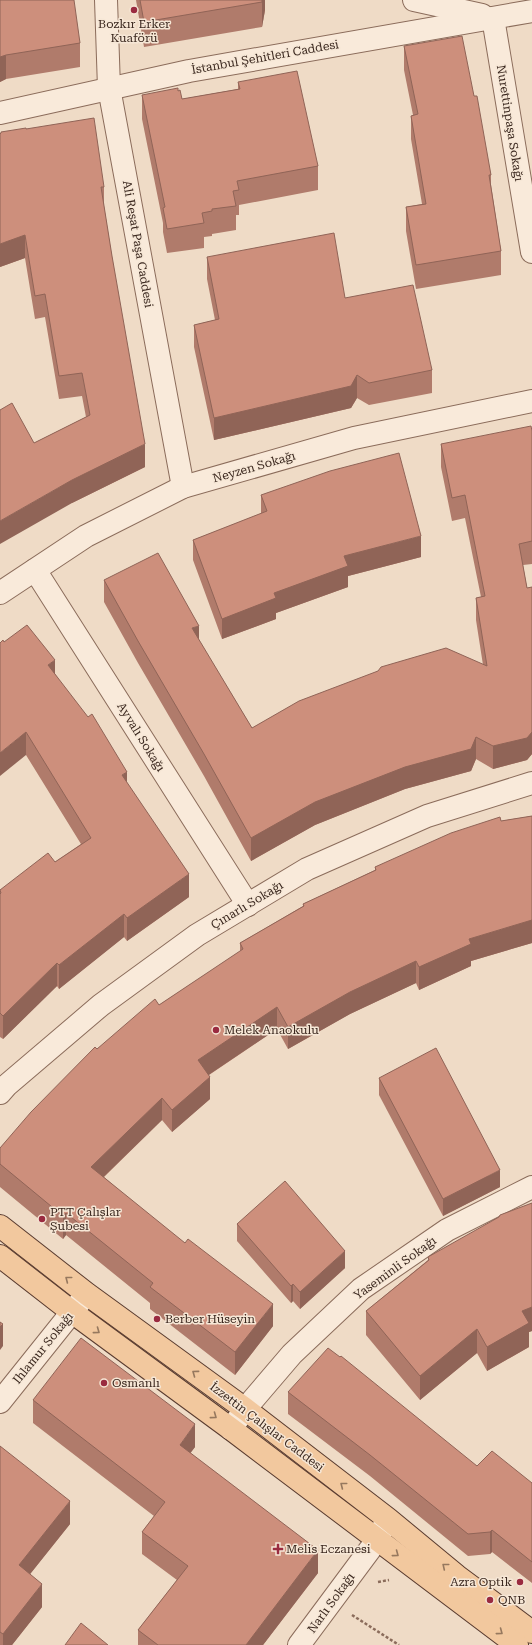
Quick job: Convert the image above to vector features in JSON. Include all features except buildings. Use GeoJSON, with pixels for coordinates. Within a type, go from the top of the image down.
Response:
{"type":"FeatureCollection","features":[{"type":"Feature","properties":{"kind":"main road","name":"İzzettin Çalışlar Caddesi"},"geometry":{"type":"LineString","coordinates":[[0,1226],[87,1294],[244,1409],[388,1520],[457,1576],[532,1632]]}},
{"type":"Feature","properties":{"kind":"main road","name":"İzzettin Çalışlar Caddesi"},"geometry":{"type":"LineString","coordinates":[[0,1256],[72,1312],[231,1429],[517,1645]]}},
{"type":"Feature","properties":{"kind":"street","name":"Ali Reşat Paşa Caddesi"},"geometry":{"type":"LineString","coordinates":[[106,0],[109,88],[183,487]]}},
{"type":"Feature","properties":{"kind":"street"},"geometry":{"type":"LineString","coordinates":[[414,0],[493,18]]}},
{"type":"Feature","properties":{"kind":"street","name":"İstanbul Şehitleri Caddesi"},"geometry":{"type":"LineString","coordinates":[[0,113],[189,71],[532,11]]}},
{"type":"Feature","properties":{"kind":"street","name":"Nurettinpaşa Sokağı"},"geometry":{"type":"LineString","coordinates":[[493,18],[532,252]]}},
{"type":"Feature","properties":{"kind":"street","name":"Neyzen Sokağı"},"geometry":{"type":"LineString","coordinates":[[0,593],[86,536],[183,487],[354,438],[532,401]]}},
{"type":"Feature","properties":{"kind":"street","name":"Ayvalı Sokağı"},"geometry":{"type":"LineString","coordinates":[[35,570],[248,905]]}},
{"type":"Feature","properties":{"kind":"street","name":"Çınarlı Sokağı"},"geometry":{"type":"LineString","coordinates":[[0,1093],[7,1085],[101,1005],[197,935],[307,869],[427,816],[532,783]]}},
{"type":"Feature","properties":{"kind":"street","name":"Yaseminli Sokağı"},"geometry":{"type":"LineString","coordinates":[[231,1429],[244,1409],[292,1354],[361,1289],[447,1230],[532,1187]]}},
{"type":"Feature","properties":{"kind":"street","name":"Ihlamur Sokağı"},"geometry":{"type":"LineString","coordinates":[[0,1402],[87,1294]]}},
{"type":"Feature","properties":{"kind":"street","name":"Narlı Sokağı"},"geometry":{"type":"LineString","coordinates":[[299,1645],[377,1540],[388,1520]]}},
{"type":"Feature","properties":{"kind":"path"},"geometry":{"type":"LineString","coordinates":[[331,1602],[399,1645]]}},
{"type":"Feature","properties":{"kind":"place","name":"Bozkır Erker Kuaförü"},"geometry":{"type":"Point","coordinates":[134,10]}},
{"type":"Feature","properties":{"kind":"place","name":"Melek Anaokulu"},"geometry":{"type":"Point","coordinates":[216,1030]}},
{"type":"Feature","properties":{"kind":"place","name":"PTT Çalışlar Şubesi"},"geometry":{"type":"Point","coordinates":[42,1219]}},
{"type":"Feature","properties":{"kind":"place","name":"Berber Hüseyin"},"geometry":{"type":"Point","coordinates":[157,1319]}},
{"type":"Feature","properties":{"kind":"place","name":"Osmanlı"},"geometry":{"type":"Point","coordinates":[104,1383]}},
{"type":"Feature","properties":{"kind":"place","name":"Melis Eczanesi"},"geometry":{"type":"Point","coordinates":[278,1549]}},
{"type":"Feature","properties":{"kind":"place","name":"Azra Optik"},"geometry":{"type":"Point","coordinates":[520,1582]}},
{"type":"Feature","properties":{"kind":"place","name":"QNB"},"geometry":{"type":"Point","coordinates":[490,1600]}}]}
